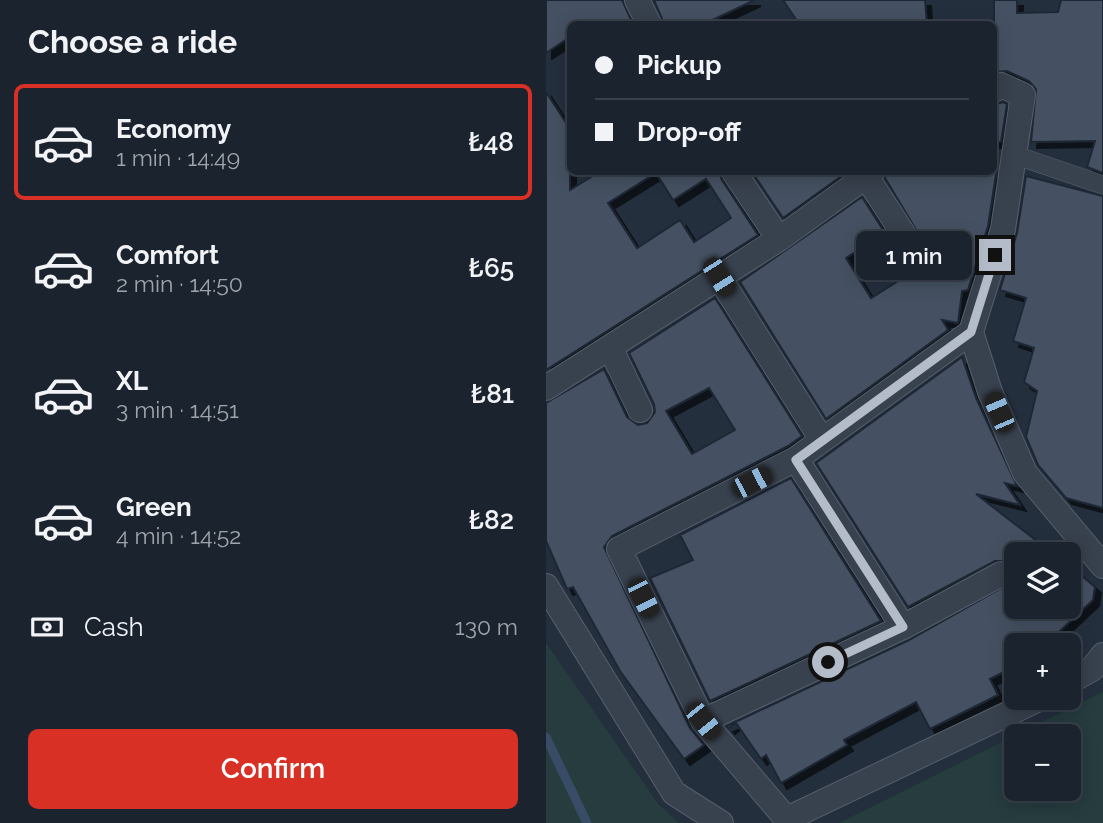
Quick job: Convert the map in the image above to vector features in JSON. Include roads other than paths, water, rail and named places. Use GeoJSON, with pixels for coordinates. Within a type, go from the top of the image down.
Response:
{"type":"FeatureCollection","features":[{"type":"Feature","properties":{"kind":"street"},"geometry":{"type":"LineString","coordinates":[[637,0],[648,21]]}},
{"type":"Feature","properties":{"kind":"street"},"geometry":{"type":"LineString","coordinates":[[997,88],[1001,85],[1023,95],[1003,229],[971,332],[990,392],[1025,473],[1103,566]]}},
{"type":"Feature","properties":{"kind":"street"},"geometry":{"type":"LineString","coordinates":[[1015,155],[1103,184]]}},
{"type":"Feature","properties":{"kind":"street"},"geometry":{"type":"LineString","coordinates":[[736,175],[779,239]]}},
{"type":"Feature","properties":{"kind":"street"},"geometry":{"type":"LineString","coordinates":[[546,388],[779,239],[868,175]]}},
{"type":"Feature","properties":{"kind":"street"},"geometry":{"type":"LineString","coordinates":[[870,175],[906,238]]}},
{"type":"Feature","properties":{"kind":"street"},"geometry":{"type":"LineString","coordinates":[[719,277],[822,440]]}},
{"type":"Feature","properties":{"kind":"street"},"geometry":{"type":"LineString","coordinates":[[971,332],[796,460],[619,549],[703,721],[789,821],[1016,710]]}},
{"type":"Feature","properties":{"kind":"street"},"geometry":{"type":"LineString","coordinates":[[610,347],[639,410]]}},
{"type":"Feature","properties":{"kind":"street"},"geometry":{"type":"LineString","coordinates":[[796,460],[903,627]]}},
{"type":"Feature","properties":{"kind":"street"},"geometry":{"type":"LineString","coordinates":[[703,721],[903,627],[1001,574]]}},
{"type":"Feature","properties":{"kind":"street"},"geometry":{"type":"LineString","coordinates":[[546,586],[674,793],[721,823]]}},
{"type":"Feature","properties":{"kind":"street"},"geometry":{"type":"LineString","coordinates":[[1081,675],[1092,669],[1103,655]]}},
{"type":"Feature","properties":{"kind":"waterway"},"geometry":{"type":"LineString","coordinates":[[546,737],[587,823]]}}]}
